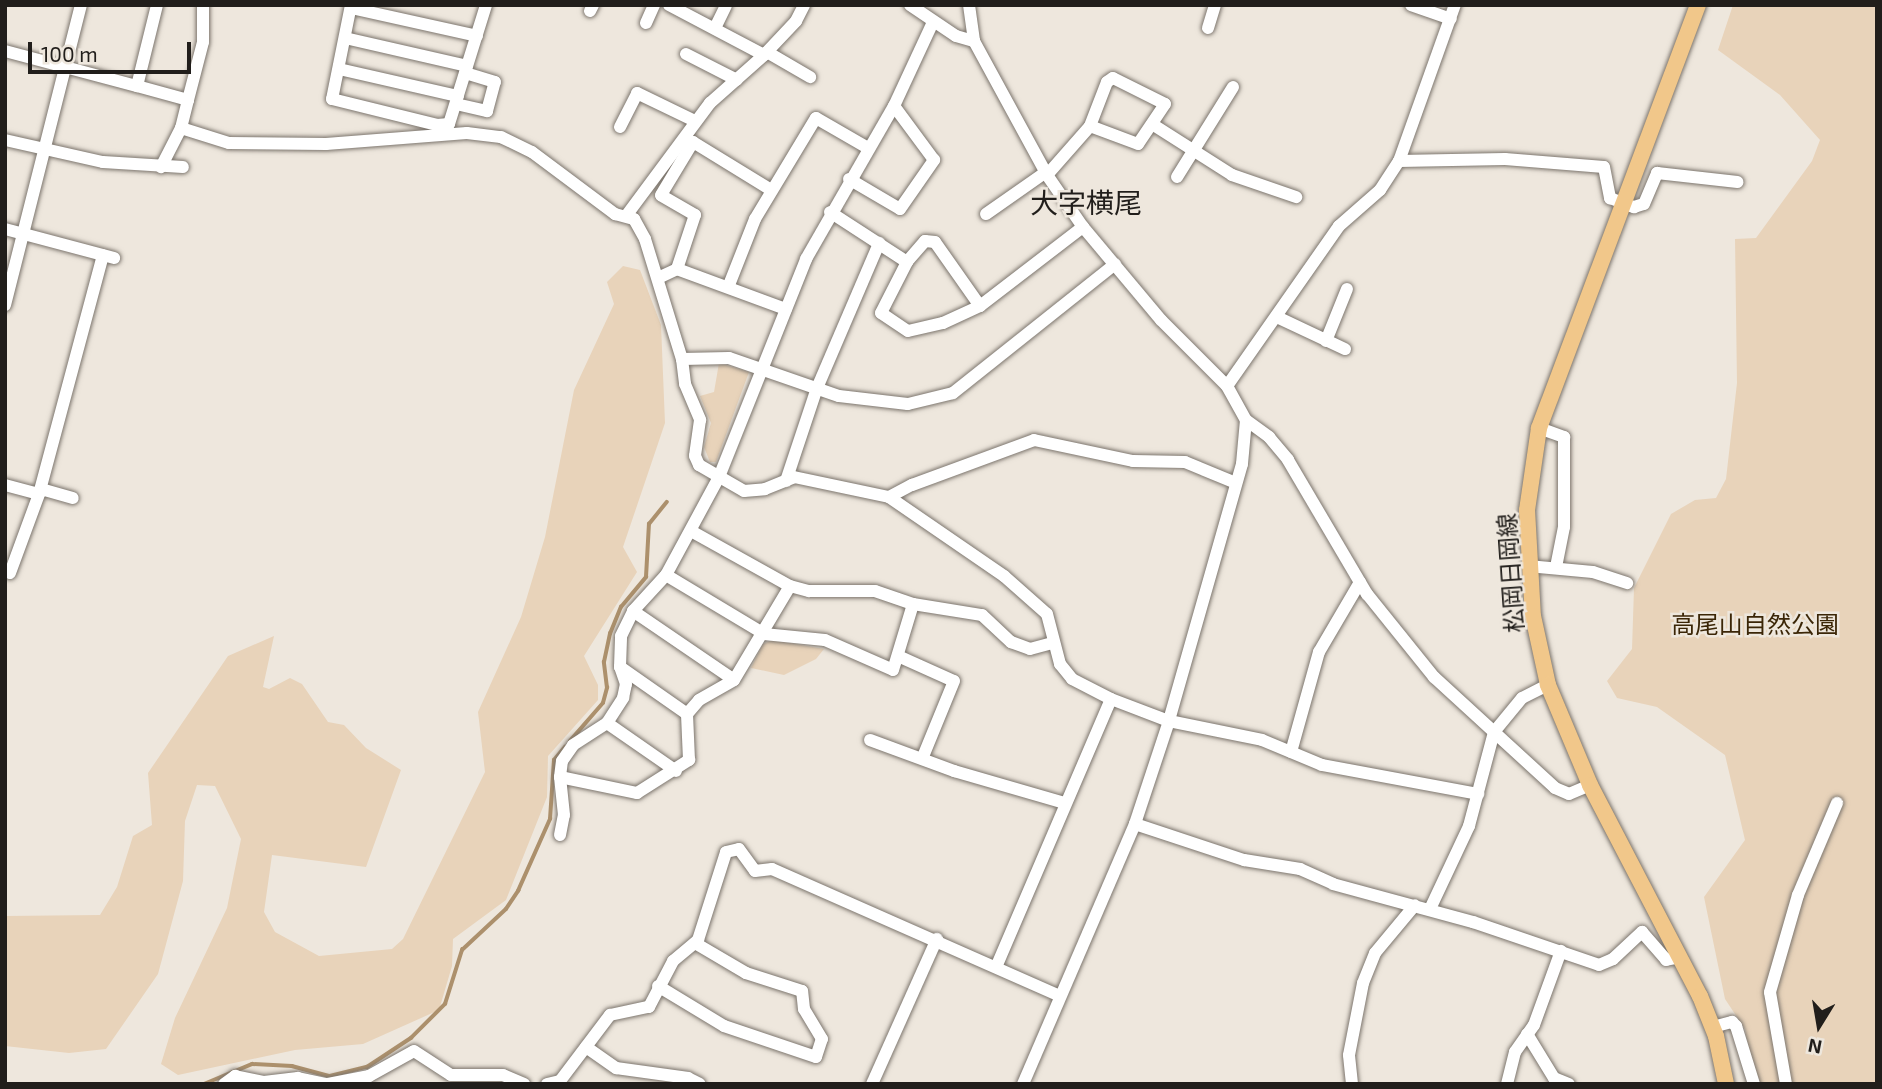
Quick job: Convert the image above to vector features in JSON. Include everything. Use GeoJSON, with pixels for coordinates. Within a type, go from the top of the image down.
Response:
{"type":"FeatureCollection","features":[{"type":"Feature","properties":{"kind":"main road","name":"松岡日岡線"},"geometry":{"type":"LineString","coordinates":[[1696,11],[1539,428],[1527,510],[1528,566],[1548,685],[1590,785],[1680,957],[1713,1027],[1726,1084]]}},
{"type":"Feature","properties":{"kind":"street"},"geometry":{"type":"LineString","coordinates":[[5,304],[81,5]]}},
{"type":"Feature","properties":{"kind":"street"},"geometry":{"type":"LineString","coordinates":[[137,86],[158,5]]}},
{"type":"Feature","properties":{"kind":"street"},"geometry":{"type":"LineString","coordinates":[[161,167],[181,128],[203,42],[204,5]]}},
{"type":"Feature","properties":{"kind":"street"},"geometry":{"type":"LineString","coordinates":[[646,23],[654,5]]}},
{"type":"Feature","properties":{"kind":"street"},"geometry":{"type":"LineString","coordinates":[[669,5],[810,77]]}},
{"type":"Feature","properties":{"kind":"street"},"geometry":{"type":"LineString","coordinates":[[715,28],[726,5]]}},
{"type":"Feature","properties":{"kind":"street"},"geometry":{"type":"LineString","coordinates":[[626,216],[695,121],[766,53],[796,21],[804,5]]}},
{"type":"Feature","properties":{"kind":"street"},"geometry":{"type":"LineString","coordinates":[[910,5],[933,22],[974,41]]}},
{"type":"Feature","properties":{"kind":"street"},"geometry":{"type":"LineString","coordinates":[[969,5],[974,41],[1046,174],[1083,227],[1161,320],[1227,386],[1246,420],[1269,437],[1288,460],[1360,582],[1429,671],[1555,788],[1569,794],[1590,785]]}},
{"type":"Feature","properties":{"kind":"street"},"geometry":{"type":"LineString","coordinates":[[1208,28],[1215,5]]}},
{"type":"Feature","properties":{"kind":"street"},"geometry":{"type":"LineString","coordinates":[[1411,5],[1451,19]]}},
{"type":"Feature","properties":{"kind":"street"},"geometry":{"type":"LineString","coordinates":[[1227,386],[1279,318],[1339,226],[1380,190],[1399,161],[1455,5]]}},
{"type":"Feature","properties":{"kind":"street"},"geometry":{"type":"LineString","coordinates":[[477,36],[351,7],[332,99],[437,125],[449,124],[477,36],[484,6]]}},
{"type":"Feature","properties":{"kind":"street"},"geometry":{"type":"LineString","coordinates":[[560,835],[564,815],[560,778],[562,761],[573,745],[607,723],[626,684],[620,667],[621,636],[634,611],[666,575],[719,477],[759,369],[830,212],[894,106],[933,22]]}},
{"type":"Feature","properties":{"kind":"street"},"geometry":{"type":"LineString","coordinates":[[339,69],[457,100],[487,111],[495,82],[466,70],[345,38]]}},
{"type":"Feature","properties":{"kind":"street"},"geometry":{"type":"LineString","coordinates":[[5,51],[188,100]]}},
{"type":"Feature","properties":{"kind":"street"},"geometry":{"type":"LineString","coordinates":[[686,54],[737,80]]}},
{"type":"Feature","properties":{"kind":"street"},"geometry":{"type":"LineString","coordinates":[[986,214],[1046,174],[1090,127],[1107,82],[1113,78],[1165,104],[1139,144],[1090,127]]}},
{"type":"Feature","properties":{"kind":"street"},"geometry":{"type":"LineString","coordinates":[[1177,177],[1233,87]]}},
{"type":"Feature","properties":{"kind":"street"},"geometry":{"type":"LineString","coordinates":[[620,127],[637,93],[695,121]]}},
{"type":"Feature","properties":{"kind":"street"},"geometry":{"type":"LineString","coordinates":[[849,180],[901,209],[934,160],[894,106]]}},
{"type":"Feature","properties":{"kind":"street"},"geometry":{"type":"LineString","coordinates":[[729,285],[771,190],[816,118],[868,148]]}},
{"type":"Feature","properties":{"kind":"street"},"geometry":{"type":"LineString","coordinates":[[1152,124],[1232,175],[1296,197]]}},
{"type":"Feature","properties":{"kind":"street"},"geometry":{"type":"LineString","coordinates":[[181,128],[229,143],[326,144],[467,133],[501,137],[532,152],[615,214],[626,216],[645,239],[682,359],[685,384],[700,420],[695,456],[699,466],[744,491],[765,489],[794,477],[889,498],[987,564],[1047,614],[1060,664],[1072,679],[1111,699],[1169,721],[1226,731],[1347,770],[1478,794]]}},
{"type":"Feature","properties":{"kind":"street"},"geometry":{"type":"LineString","coordinates":[[5,140],[103,162],[183,167]]}},
{"type":"Feature","properties":{"kind":"street"},"geometry":{"type":"LineString","coordinates":[[677,269],[695,215],[661,195],[693,142],[771,190]]}},
{"type":"Feature","properties":{"kind":"street"},"geometry":{"type":"LineString","coordinates":[[1399,161],[1505,159],[1604,167],[1606,193],[1634,207],[1644,204],[1657,173],[1737,182]]}},
{"type":"Feature","properties":{"kind":"street"},"geometry":{"type":"LineString","coordinates":[[830,212],[906,262]]}},
{"type":"Feature","properties":{"kind":"street"},"geometry":{"type":"LineString","coordinates":[[980,306],[935,242],[925,241],[906,262],[881,313],[908,331],[980,306],[1083,227]]}},
{"type":"Feature","properties":{"kind":"street"},"geometry":{"type":"LineString","coordinates":[[5,229],[108,256],[40,492],[7,577]]}},
{"type":"Feature","properties":{"kind":"street"},"geometry":{"type":"LineString","coordinates":[[786,481],[817,388],[879,243]]}},
{"type":"Feature","properties":{"kind":"street"},"geometry":{"type":"LineString","coordinates":[[682,359],[729,358],[839,397],[908,404],[953,393],[1115,264]]}},
{"type":"Feature","properties":{"kind":"street"},"geometry":{"type":"LineString","coordinates":[[658,278],[677,269],[729,285],[786,309]]}},
{"type":"Feature","properties":{"kind":"street"},"geometry":{"type":"LineString","coordinates":[[1326,341],[1347,289]]}},
{"type":"Feature","properties":{"kind":"street"},"geometry":{"type":"LineString","coordinates":[[1279,318],[1345,349]]}},
{"type":"Feature","properties":{"kind":"street"},"geometry":{"type":"LineString","coordinates":[[1040,1084],[1024,1082],[1135,824],[1169,721],[1236,483],[1246,443],[1246,420]]}},
{"type":"Feature","properties":{"kind":"street"},"geometry":{"type":"LineString","coordinates":[[1539,428],[1564,437],[1564,527],[1556,567]]}},
{"type":"Feature","properties":{"kind":"street"},"geometry":{"type":"LineString","coordinates":[[889,498],[912,485],[1034,440],[1133,461],[1185,462],[1236,483]]}},
{"type":"Feature","properties":{"kind":"street"},"geometry":{"type":"LineString","coordinates":[[5,485],[73,498]]}},
{"type":"Feature","properties":{"kind":"street"},"geometry":{"type":"LineString","coordinates":[[691,531],[790,586],[809,591],[875,591],[913,604],[982,614],[1011,642],[1030,649],[1053,643]]}},
{"type":"Feature","properties":{"kind":"street"},"geometry":{"type":"LineString","coordinates":[[1528,566],[1556,567],[1627,583]]}},
{"type":"Feature","properties":{"kind":"street"},"geometry":{"type":"LineString","coordinates":[[666,575],[764,634],[825,640],[893,670],[913,604]]}},
{"type":"Feature","properties":{"kind":"street"},"geometry":{"type":"LineString","coordinates":[[1291,752],[1319,652],[1360,582]]}},
{"type":"Feature","properties":{"kind":"street"},"geometry":{"type":"LineString","coordinates":[[560,778],[637,793],[676,771],[689,760],[687,714],[699,700],[734,680],[764,634],[790,586]]}},
{"type":"Feature","properties":{"kind":"street"},"geometry":{"type":"LineString","coordinates":[[634,611],[734,680]]}},
{"type":"Feature","properties":{"kind":"street"},"geometry":{"type":"LineString","coordinates":[[898,656],[954,681],[922,759]]}},
{"type":"Feature","properties":{"kind":"street"},"geometry":{"type":"LineString","coordinates":[[620,667],[687,714]]}},
{"type":"Feature","properties":{"kind":"street"},"geometry":{"type":"LineString","coordinates":[[1430,909],[1432,898],[1456,860],[1478,794],[1494,732],[1522,698],[1548,685]]}},
{"type":"Feature","properties":{"kind":"street"},"geometry":{"type":"LineString","coordinates":[[997,965],[1111,699]]}},
{"type":"Feature","properties":{"kind":"street"},"geometry":{"type":"LineString","coordinates":[[607,723],[676,771]]}},
{"type":"Feature","properties":{"kind":"street"},"geometry":{"type":"LineString","coordinates":[[870,740],[1065,803]]}},
{"type":"Feature","properties":{"kind":"street"},"geometry":{"type":"LineString","coordinates":[[1786,1084],[1770,992],[1798,895],[1837,803]]}},
{"type":"Feature","properties":{"kind":"street"},"geometry":{"type":"LineString","coordinates":[[1135,824],[1231,856],[1300,869],[1334,884],[1430,909],[1599,965],[1614,959],[1642,932],[1666,960],[1680,957]]}},
{"type":"Feature","properties":{"kind":"street"},"geometry":{"type":"LineString","coordinates":[[547,1084],[560,1081],[610,1015],[649,1007],[673,961],[695,943],[726,852],[739,849],[755,871],[772,869],[997,965],[1060,996]]}},
{"type":"Feature","properties":{"kind":"street"},"geometry":{"type":"LineString","coordinates":[[1352,1084],[1349,1055],[1363,983],[1375,953],[1415,905]]}},
{"type":"Feature","properties":{"kind":"street"},"geometry":{"type":"LineString","coordinates":[[872,1084],[937,939]]}},
{"type":"Feature","properties":{"kind":"street"},"geometry":{"type":"LineString","coordinates":[[658,986],[724,1026],[816,1057],[822,1039],[804,1009],[802,991],[746,973],[695,943]]}},
{"type":"Feature","properties":{"kind":"street"},"geometry":{"type":"LineString","coordinates":[[1507,1084],[1515,1052],[1527,1034],[1561,951]]}},
{"type":"Feature","properties":{"kind":"street"},"geometry":{"type":"LineString","coordinates":[[1713,1027],[1732,1023],[1736,1026],[1754,1084]]}},
{"type":"Feature","properties":{"kind":"street"},"geometry":{"type":"LineString","coordinates":[[1527,1034],[1554,1077],[1569,1084]]}},
{"type":"Feature","properties":{"kind":"street"},"geometry":{"type":"LineString","coordinates":[[586,1047],[616,1068],[690,1082]]}},
{"type":"Feature","properties":{"kind":"street"},"geometry":{"type":"LineString","coordinates":[[224,1084],[235,1076],[264,1082],[298,1078],[327,1084],[369,1080],[414,1051],[451,1076],[503,1074],[524,1084]]}},
{"type":"Feature","properties":{"kind":"green space","name":"高尾山自然公園"},"geometry":{"type":"Polygon","coordinates":[[[1733,5],[1877,5],[1877,1084],[1761,1084],[1753,1071],[1745,1029],[1725,999],[1704,897],[1745,840],[1725,755],[1657,707],[1617,698],[1607,681],[1632,649],[1634,588],[1671,514],[1695,500],[1716,498],[1726,479],[1737,383],[1735,239],[1756,238],[1812,161],[1820,140],[1780,95],[1718,50],[1733,5]]]}},
{"type":"Feature","properties":{"kind":"green space"},"geometry":{"type":"Polygon","coordinates":[[[623,266],[640,270],[661,325],[665,423],[623,547],[637,572],[584,656],[598,685],[598,700],[548,756],[547,797],[506,900],[453,939],[452,966],[439,1010],[363,1044],[295,1050],[178,1075],[161,1064],[175,1018],[227,908],[241,839],[215,786],[197,785],[185,821],[183,881],[158,974],[106,1049],[69,1053],[5,1046],[5,916],[100,915],[117,887],[133,836],[152,825],[148,773],[228,656],[274,636],[263,687],[269,689],[290,678],[302,684],[328,722],[344,725],[366,748],[401,770],[366,867],[272,855],[264,912],[275,932],[319,956],[392,949],[403,939],[485,772],[478,712],[521,617],[545,537],[574,390],[614,304],[607,282],[623,266]]]}},
{"type":"Feature","properties":{"kind":"green space"},"geometry":{"type":"Polygon","coordinates":[[[719,363],[749,372],[716,462],[710,462],[704,447],[711,423],[700,396],[714,392],[719,363]]]}},
{"type":"Feature","properties":{"kind":"green space"},"geometry":{"type":"Polygon","coordinates":[[[773,640],[824,649],[816,659],[784,675],[751,668],[763,644],[773,640]]]}},
{"type":"Feature","properties":{"kind":"waterway"},"geometry":{"type":"LineString","coordinates":[[570,741],[603,703],[607,688],[604,662],[610,634],[621,607],[646,577],[649,524],[667,502]]}},
{"type":"Feature","properties":{"kind":"waterway"},"geometry":{"type":"LineString","coordinates":[[204,1084],[252,1064],[292,1066],[330,1076],[367,1067],[411,1038],[445,1004],[462,950],[506,909],[518,891],[550,819],[554,760],[565,747]]}},
{"type":"Feature","properties":{"kind":"district","name":"大字横尾"},"geometry":{"type":"Point","coordinates":[1086,202]}}]}
